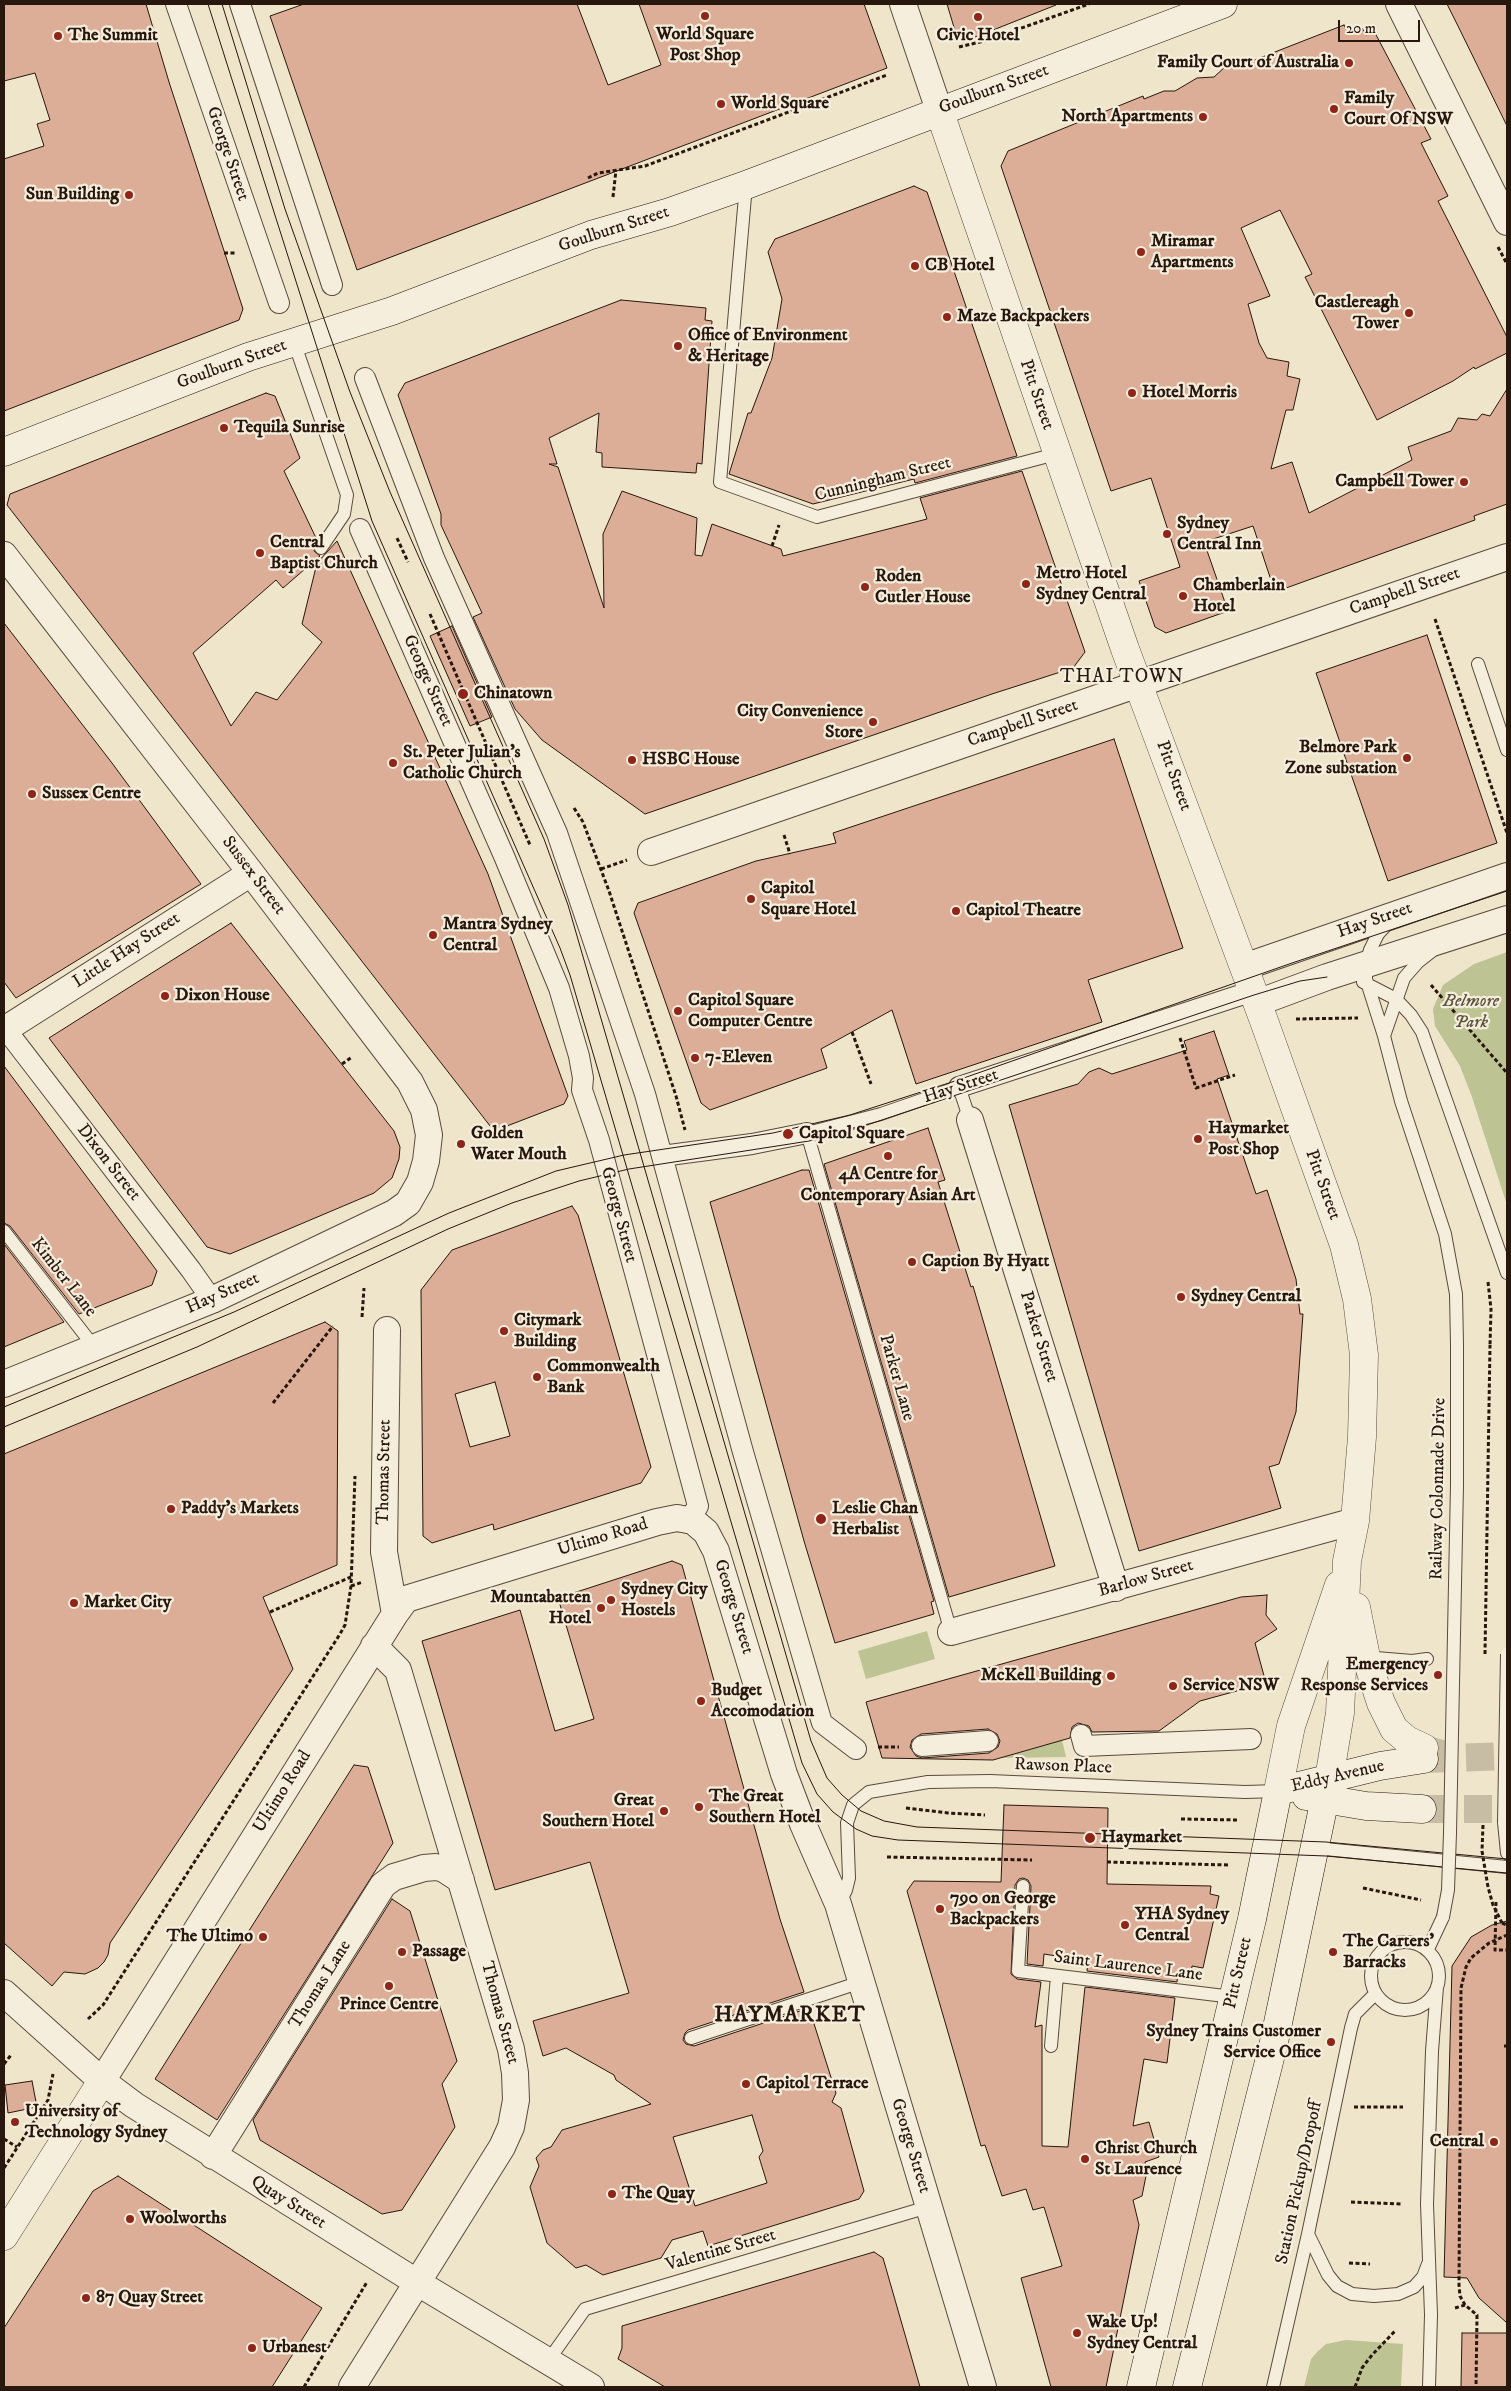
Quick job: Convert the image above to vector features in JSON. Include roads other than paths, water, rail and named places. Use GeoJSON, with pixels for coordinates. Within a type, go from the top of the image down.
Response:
{"type":"FeatureCollection","features":[{"type":"Feature","properties":{"kind":"main road","name":"Goulburn Street"},"geometry":{"type":"LineString","coordinates":[[4,452],[248,357],[392,311],[591,235],[670,212],[746,185],[1223,4]]}},
{"type":"Feature","properties":{"kind":"main road","name":"Pitt Street"},"geometry":{"type":"LineString","coordinates":[[940,110],[1056,454],[1125,649],[1140,684],[1344,1244],[1356,1299],[1364,1355],[1362,1437],[1355,1521],[1347,1562],[1314,1654],[1291,1726],[1233,1997],[1141,2387]]}},
{"type":"Feature","properties":{"kind":"main road"},"geometry":{"type":"LineString","coordinates":[[1187,2387],[1274,2042],[1327,1789],[1340,1713],[1355,1656],[1347,1562]]}},
{"type":"Feature","properties":{"kind":"main road","name":"Eddy Avenue"},"geometry":{"type":"LineString","coordinates":[[1278,1791],[1327,1789],[1380,1766],[1424,1754],[1394,1729],[1355,1656]]}},
{"type":"Feature","properties":{"kind":"main road","name":"Eddy Avenue"},"geometry":{"type":"LineString","coordinates":[[1327,1789],[1366,1806],[1422,1809]]}},
{"type":"Feature","properties":{"kind":"main road","name":"Ultimo Road"},"geometry":{"type":"LineString","coordinates":[[4,2236],[102,2081]]}},
{"type":"Feature","properties":{"kind":"street","name":"George Street"},"geometry":{"type":"LineString","coordinates":[[176,4],[279,304]]}},
{"type":"Feature","properties":{"kind":"street"},"geometry":{"type":"LineString","coordinates":[[240,4],[332,285]]}},
{"type":"Feature","properties":{"kind":"street","name":"Pitt Street"},"geometry":{"type":"LineString","coordinates":[[903,4],[940,110]]}},
{"type":"Feature","properties":{"kind":"street"},"geometry":{"type":"LineString","coordinates":[[1399,4],[1507,222]]}},
{"type":"Feature","properties":{"kind":"street"},"geometry":{"type":"LineString","coordinates":[[365,378],[434,558],[557,833],[645,1094],[742,1452],[822,1723],[856,1749]]}},
{"type":"Feature","properties":{"kind":"street","name":"George Street"},"geometry":{"type":"LineString","coordinates":[[360,529],[504,856],[559,988],[579,1056],[583,1078],[582,1090],[599,1140],[698,1506],[689,1520],[706,1532],[716,1551],[784,1774],[803,1824],[838,1904],[983,2387]]}},
{"type":"Feature","properties":{"kind":"street","name":"Sussex Street"},"geometry":{"type":"LineString","coordinates":[[4,555],[251,872],[410,1082],[424,1110],[428,1123],[428,1147],[420,1182],[408,1202],[394,1213]]}},
{"type":"Feature","properties":{"kind":"street","name":"Campbell Street"},"geometry":{"type":"LineString","coordinates":[[651,852],[1507,557]]}},
{"type":"Feature","properties":{"kind":"street","name":"Little Hay Street"},"geometry":{"type":"LineString","coordinates":[[4,1029],[251,872]]}},
{"type":"Feature","properties":{"kind":"street","name":"Hay Street"},"geometry":{"type":"LineString","coordinates":[[959,1088],[1251,987],[1398,913],[1507,876]]}},
{"type":"Feature","properties":{"kind":"street","name":"Hay Street"},"geometry":{"type":"LineString","coordinates":[[1251,987],[1366,974],[1450,938],[1507,919]]}},
{"type":"Feature","properties":{"kind":"street","name":"Dixon Street"},"geometry":{"type":"LineString","coordinates":[[4,1029],[191,1270],[212,1300]]}},
{"type":"Feature","properties":{"kind":"street","name":"Parker Street"},"geometry":{"type":"LineString","coordinates":[[970,1120],[1116,1588]]}},
{"type":"Feature","properties":{"kind":"street","name":"Hay Street"},"geometry":{"type":"LineString","coordinates":[[662,1156],[752,1144],[806,1133]]}},
{"type":"Feature","properties":{"kind":"street","name":"Hay Street"},"geometry":{"type":"LineString","coordinates":[[4,1384],[212,1300],[394,1213]]}},
{"type":"Feature","properties":{"kind":"street","name":"Thomas Street"},"geometry":{"type":"LineString","coordinates":[[387,1330],[384,1552],[395,1614]]}},
{"type":"Feature","properties":{"kind":"street","name":"Ultimo Road"},"geometry":{"type":"LineString","coordinates":[[102,2081],[374,1646],[395,1614],[409,1597],[657,1522],[677,1518],[689,1520]]}},
{"type":"Feature","properties":{"kind":"street","name":"Barlow Street"},"geometry":{"type":"LineString","coordinates":[[944,1634],[1355,1521]]}},
{"type":"Feature","properties":{"kind":"street","name":"Thomas Street"},"geometry":{"type":"LineString","coordinates":[[352,2387],[502,2147],[510,2127],[516,2100],[515,2073],[511,2049],[398,1670],[374,1646]]}},
{"type":"Feature","properties":{"kind":"street"},"geometry":{"type":"LineString","coordinates":[[1081,1735],[1084,1746],[1251,1739]]}},
{"type":"Feature","properties":{"kind":"street"},"geometry":{"type":"LineString","coordinates":[[922,1746],[988,1741]]}},
{"type":"Feature","properties":{"kind":"street","name":"Thomas Lane"},"geometry":{"type":"LineString","coordinates":[[213,2156],[383,1885],[394,1877],[424,1868],[436,1867],[444,1869],[461,1880]]}},
{"type":"Feature","properties":{"kind":"street","name":"Quay Street"},"geometry":{"type":"LineString","coordinates":[[4,1993],[102,2081],[213,2156],[591,2387]]}},
{"type":"Feature","properties":{"kind":"lane","name":"Cunningham Street"},"geometry":{"type":"LineString","coordinates":[[746,185],[720,482],[817,517],[1056,454]]}},
{"type":"Feature","properties":{"kind":"lane"},"geometry":{"type":"LineString","coordinates":[[294,342],[347,495],[344,514],[321,548]]}},
{"type":"Feature","properties":{"kind":"lane"},"geometry":{"type":"LineString","coordinates":[[1478,664],[1507,750]]}},
{"type":"Feature","properties":{"kind":"lane"},"geometry":{"type":"LineString","coordinates":[[1398,913],[1378,934],[1370,950],[1366,974],[1396,999],[1416,1021],[1427,1043],[1507,1273]]}},
{"type":"Feature","properties":{"kind":"lane"},"geometry":{"type":"LineString","coordinates":[[1384,1036],[1402,983],[1410,970],[1425,956],[1450,938]]}},
{"type":"Feature","properties":{"kind":"lane","name":"Railway Colonnade Drive"},"geometry":{"type":"LineString","coordinates":[[1366,974],[1401,1101],[1445,1234],[1456,1294],[1457,1495],[1451,1824],[1448,1890],[1444,1917],[1428,1949]]}},
{"type":"Feature","properties":{"kind":"lane","name":"Parker Street"},"geometry":{"type":"LineString","coordinates":[[959,1088],[970,1120]]}},
{"type":"Feature","properties":{"kind":"lane","name":"Hay Street"},"geometry":{"type":"LineString","coordinates":[[806,1133],[881,1114],[959,1088]]}},
{"type":"Feature","properties":{"kind":"lane","name":"Parker Lane"},"geometry":{"type":"LineString","coordinates":[[806,1133],[944,1634]]}},
{"type":"Feature","properties":{"kind":"lane","name":"Kimber Lane"},"geometry":{"type":"LineString","coordinates":[[4,1231],[95,1348]]}},
{"type":"Feature","properties":{"kind":"lane"},"geometry":{"type":"LineString","coordinates":[[1314,1654],[1412,1661],[1426,1659]]}},
{"type":"Feature","properties":{"kind":"lane"},"geometry":{"type":"LineString","coordinates":[[1507,1654],[1504,1822],[1507,1853]]}},
{"type":"Feature","properties":{"kind":"lane","name":"Rawson Place"},"geometry":{"type":"LineString","coordinates":[[838,1904],[849,1878],[847,1824],[853,1805],[869,1792],[928,1782],[990,1781],[1278,1791]]}},
{"type":"Feature","properties":{"kind":"lane"},"geometry":{"type":"LineString","coordinates":[[1315,1848],[1507,1867]]}},
{"type":"Feature","properties":{"kind":"lane","name":"Saint Laurence Lane"},"geometry":{"type":"LineString","coordinates":[[1023,1886],[1018,1971],[1233,1997]]}},
{"type":"Feature","properties":{"kind":"lane"},"geometry":{"type":"LineString","coordinates":[[1430,2387],[1428,2262],[1430,2107],[1438,1970],[1434,1957],[1428,1949],[1414,1943],[1402,1942],[1390,1945],[1381,1951],[1374,1961],[1370,1972],[1371,1984],[1376,1994],[1392,2008],[1414,2009],[1432,1997],[1437,1987]]}},
{"type":"Feature","properties":{"kind":"lane"},"geometry":{"type":"LineString","coordinates":[[1051,2046],[1057,1976]]}},
{"type":"Feature","properties":{"kind":"lane"},"geometry":{"type":"LineString","coordinates":[[691,2038],[861,1982]]}},
{"type":"Feature","properties":{"kind":"lane","name":"Station Pickup/Dropoff"},"geometry":{"type":"LineString","coordinates":[[1273,2387],[1308,2234],[1351,2028],[1355,2014],[1376,1994]]}},
{"type":"Feature","properties":{"kind":"lane","name":"Valentine Street"},"geometry":{"type":"LineString","coordinates":[[548,2361],[585,2309],[928,2208]]}},
{"type":"Feature","properties":{"kind":"lane"},"geometry":{"type":"LineString","coordinates":[[1308,2234],[1328,2275],[1338,2286],[1352,2294],[1374,2296],[1398,2294],[1414,2287],[1423,2276],[1428,2262]]}},
{"type":"Feature","properties":{"kind":"tunnel"},"geometry":{"type":"LineString","coordinates":[[1424,1748],[1456,1757]]}},
{"type":"Feature","properties":{"kind":"tunnel"},"geometry":{"type":"LineString","coordinates":[[1424,1759],[1507,1756]]}},
{"type":"Feature","properties":{"kind":"tunnel"},"geometry":{"type":"LineString","coordinates":[[1422,1809],[1507,1809]]}},
{"type":"Feature","properties":{"kind":"tram line"},"geometry":{"type":"LineString","coordinates":[[208,4],[372,521],[560,948],[570,975],[802,1763],[817,1794],[833,1812],[856,1829],[872,1836],[898,1840],[1326,1856],[1507,1873]]}},
{"type":"Feature","properties":{"kind":"tram line"},"geometry":{"type":"LineString","coordinates":[[222,4],[285,209],[350,392],[390,492],[544,839],[568,905],[811,1741],[827,1778],[842,1795],[861,1811],[884,1821],[917,1827],[1326,1842],[1507,1859]]}},
{"type":"Feature","properties":{"kind":"tram line"},"geometry":{"type":"LineString","coordinates":[[4,1407],[234,1312],[449,1213],[556,1171],[624,1155],[773,1133],[850,1115],[958,1080],[1292,963],[1507,891]]}},
{"type":"Feature","properties":{"kind":"tram line"},"geometry":{"type":"LineString","coordinates":[[4,1427],[197,1347],[448,1229],[512,1203],[579,1181],[629,1169],[809,1141],[861,1127],[1254,995],[1300,981],[1327,977]]}},
{"type":"Feature","properties":{"kind":"place","name":"World Square Post Shop"},"geometry":{"type":"Point","coordinates":[705,16]}},
{"type":"Feature","properties":{"kind":"place","name":"Civic Hotel"},"geometry":{"type":"Point","coordinates":[978,17]}},
{"type":"Feature","properties":{"kind":"place","name":"The Summit"},"geometry":{"type":"Point","coordinates":[58,36]}},
{"type":"Feature","properties":{"kind":"place","name":"Family Court of Australia"},"geometry":{"type":"Point","coordinates":[1349,63]}},
{"type":"Feature","properties":{"kind":"place","name":"World Square"},"geometry":{"type":"Point","coordinates":[721,104]}},
{"type":"Feature","properties":{"kind":"place","name":"Family Court Of NSW"},"geometry":{"type":"Point","coordinates":[1334,109]}},
{"type":"Feature","properties":{"kind":"place","name":"North Apartments"},"geometry":{"type":"Point","coordinates":[1203,117]}},
{"type":"Feature","properties":{"kind":"place","name":"Sun Building"},"geometry":{"type":"Point","coordinates":[129,195]}},
{"type":"Feature","properties":{"kind":"place","name":"Miramar Apartments"},"geometry":{"type":"Point","coordinates":[1141,252]}},
{"type":"Feature","properties":{"kind":"place","name":"CB Hotel"},"geometry":{"type":"Point","coordinates":[915,266]}},
{"type":"Feature","properties":{"kind":"place","name":"Castlereagh Tower"},"geometry":{"type":"Point","coordinates":[1409,313]}},
{"type":"Feature","properties":{"kind":"place","name":"Maze Backpackers"},"geometry":{"type":"Point","coordinates":[947,317]}},
{"type":"Feature","properties":{"kind":"place","name":"Office of Environment & Heritage"},"geometry":{"type":"Point","coordinates":[678,346]}},
{"type":"Feature","properties":{"kind":"place","name":"Hotel Morris"},"geometry":{"type":"Point","coordinates":[1132,393]}},
{"type":"Feature","properties":{"kind":"place","name":"Tequila Sunrise"},"geometry":{"type":"Point","coordinates":[224,428]}},
{"type":"Feature","properties":{"kind":"place","name":"Campbell Tower"},"geometry":{"type":"Point","coordinates":[1464,482]}},
{"type":"Feature","properties":{"kind":"place","name":"Sydney Central Inn"},"geometry":{"type":"Point","coordinates":[1167,534]}},
{"type":"Feature","properties":{"kind":"place","name":"Central Baptist Church"},"geometry":{"type":"Point","coordinates":[260,553]}},
{"type":"Feature","properties":{"kind":"place","name":"Metro Hotel Sydney Central"},"geometry":{"type":"Point","coordinates":[1026,584]}},
{"type":"Feature","properties":{"kind":"place","name":"Roden Cutler House"},"geometry":{"type":"Point","coordinates":[865,587]}},
{"type":"Feature","properties":{"kind":"place","name":"Chamberlain Hotel"},"geometry":{"type":"Point","coordinates":[1183,596]}},
{"type":"Feature","properties":{"kind":"place","name":"Chinatown"},"geometry":{"type":"Point","coordinates":[463,694]}},
{"type":"Feature","properties":{"kind":"place","name":"City Convenience Store"},"geometry":{"type":"Point","coordinates":[873,722]}},
{"type":"Feature","properties":{"kind":"place","name":"Belmore Park Zone substation"},"geometry":{"type":"Point","coordinates":[1407,758]}},
{"type":"Feature","properties":{"kind":"place","name":"HSBC House"},"geometry":{"type":"Point","coordinates":[632,760]}},
{"type":"Feature","properties":{"kind":"place","name":"St. Peter Julian's Catholic Church"},"geometry":{"type":"Point","coordinates":[393,763]}},
{"type":"Feature","properties":{"kind":"place","name":"Sussex Centre"},"geometry":{"type":"Point","coordinates":[32,794]}},
{"type":"Feature","properties":{"kind":"place","name":"Capitol Square Hotel"},"geometry":{"type":"Point","coordinates":[751,899]}},
{"type":"Feature","properties":{"kind":"place","name":"Capitol Theatre"},"geometry":{"type":"Point","coordinates":[956,911]}},
{"type":"Feature","properties":{"kind":"place","name":"Mantra Sydney Central"},"geometry":{"type":"Point","coordinates":[433,935]}},
{"type":"Feature","properties":{"kind":"place","name":"Dixon House"},"geometry":{"type":"Point","coordinates":[165,996]}},
{"type":"Feature","properties":{"kind":"place","name":"Capitol Square Computer Centre"},"geometry":{"type":"Point","coordinates":[678,1011]}},
{"type":"Feature","properties":{"kind":"place","name":"7-Eleven"},"geometry":{"type":"Point","coordinates":[695,1058]}},
{"type":"Feature","properties":{"kind":"place","name":"Capitol Square"},"geometry":{"type":"Point","coordinates":[788,1134]}},
{"type":"Feature","properties":{"kind":"place","name":"Haymarket Post Shop"},"geometry":{"type":"Point","coordinates":[1198,1139]}},
{"type":"Feature","properties":{"kind":"place","name":"Golden Water Mouth"},"geometry":{"type":"Point","coordinates":[461,1144]}},
{"type":"Feature","properties":{"kind":"place","name":"4A Centre for Contemporary Asian Art"},"geometry":{"type":"Point","coordinates":[888,1156]}},
{"type":"Feature","properties":{"kind":"place","name":"Caption By Hyatt"},"geometry":{"type":"Point","coordinates":[912,1262]}},
{"type":"Feature","properties":{"kind":"place","name":"Sydney Central"},"geometry":{"type":"Point","coordinates":[1181,1297]}},
{"type":"Feature","properties":{"kind":"place","name":"Citymark Building"},"geometry":{"type":"Point","coordinates":[504,1331]}},
{"type":"Feature","properties":{"kind":"place","name":"Commonwealth Bank"},"geometry":{"type":"Point","coordinates":[537,1377]}},
{"type":"Feature","properties":{"kind":"place","name":"Paddy's Markets"},"geometry":{"type":"Point","coordinates":[171,1509]}},
{"type":"Feature","properties":{"kind":"place","name":"Leslie Chan Herbalist"},"geometry":{"type":"Point","coordinates":[821,1519]}},
{"type":"Feature","properties":{"kind":"place","name":"Sydney City Hostels"},"geometry":{"type":"Point","coordinates":[611,1600]}},
{"type":"Feature","properties":{"kind":"place","name":"Market City"},"geometry":{"type":"Point","coordinates":[74,1603]}},
{"type":"Feature","properties":{"kind":"place","name":"Mountabatten Hotel"},"geometry":{"type":"Point","coordinates":[601,1608]}},
{"type":"Feature","properties":{"kind":"place","name":"Emergency Response Services"},"geometry":{"type":"Point","coordinates":[1438,1675]}},
{"type":"Feature","properties":{"kind":"place","name":"McKell Building"},"geometry":{"type":"Point","coordinates":[1111,1676]}},
{"type":"Feature","properties":{"kind":"place","name":"Service NSW"},"geometry":{"type":"Point","coordinates":[1173,1686]}},
{"type":"Feature","properties":{"kind":"place","name":"Budget Accomodation"},"geometry":{"type":"Point","coordinates":[701,1701]}},
{"type":"Feature","properties":{"kind":"place","name":"The Great Southern Hotel"},"geometry":{"type":"Point","coordinates":[699,1807]}},
{"type":"Feature","properties":{"kind":"place","name":"Great Southern Hotel"},"geometry":{"type":"Point","coordinates":[664,1811]}},
{"type":"Feature","properties":{"kind":"place","name":"Haymarket"},"geometry":{"type":"Point","coordinates":[1090,1838]}},
{"type":"Feature","properties":{"kind":"place","name":"790 on George Backpackers"},"geometry":{"type":"Point","coordinates":[940,1909]}},
{"type":"Feature","properties":{"kind":"place","name":"YHA Sydney Central"},"geometry":{"type":"Point","coordinates":[1125,1925]}},
{"type":"Feature","properties":{"kind":"place","name":"The Ultimo"},"geometry":{"type":"Point","coordinates":[263,1937]}},
{"type":"Feature","properties":{"kind":"place","name":"Passage"},"geometry":{"type":"Point","coordinates":[402,1952]}},
{"type":"Feature","properties":{"kind":"place","name":"The Carters' Barracks"},"geometry":{"type":"Point","coordinates":[1333,1952]}},
{"type":"Feature","properties":{"kind":"place","name":"Prince Centre"},"geometry":{"type":"Point","coordinates":[389,1986]}},
{"type":"Feature","properties":{"kind":"place","name":"Sydney Trains Customer Service Office"},"geometry":{"type":"Point","coordinates":[1331,2042]}},
{"type":"Feature","properties":{"kind":"place","name":"Capitol Terrace"},"geometry":{"type":"Point","coordinates":[746,2084]}},
{"type":"Feature","properties":{"kind":"place","name":"University of Technology Sydney"},"geometry":{"type":"Point","coordinates":[15,2122]}},
{"type":"Feature","properties":{"kind":"place","name":"Central"},"geometry":{"type":"Point","coordinates":[1494,2142]}},
{"type":"Feature","properties":{"kind":"place","name":"Christ Church St Laurence"},"geometry":{"type":"Point","coordinates":[1085,2159]}},
{"type":"Feature","properties":{"kind":"place","name":"The Quay"},"geometry":{"type":"Point","coordinates":[612,2194]}},
{"type":"Feature","properties":{"kind":"place","name":"Woolworths"},"geometry":{"type":"Point","coordinates":[130,2219]}},
{"type":"Feature","properties":{"kind":"place","name":"87 Quay Street"},"geometry":{"type":"Point","coordinates":[86,2298]}},
{"type":"Feature","properties":{"kind":"place","name":"Wake Up! Sydney Central"},"geometry":{"type":"Point","coordinates":[1077,2333]}},
{"type":"Feature","properties":{"kind":"place","name":"Urbanest"},"geometry":{"type":"Point","coordinates":[252,2348]}},
{"type":"Feature","properties":{"kind":"district","name":"THAI TOWN"},"geometry":{"type":"Point","coordinates":[1122,678]}},
{"type":"Feature","properties":{"kind":"district","name":"HAYMARKET"},"geometry":{"type":"Point","coordinates":[790,2016]}},
{"type":"Feature","properties":{"kind":"park label","name":"Belmore Park"},"geometry":{"type":"Point","coordinates":[1471,1012]}}]}
